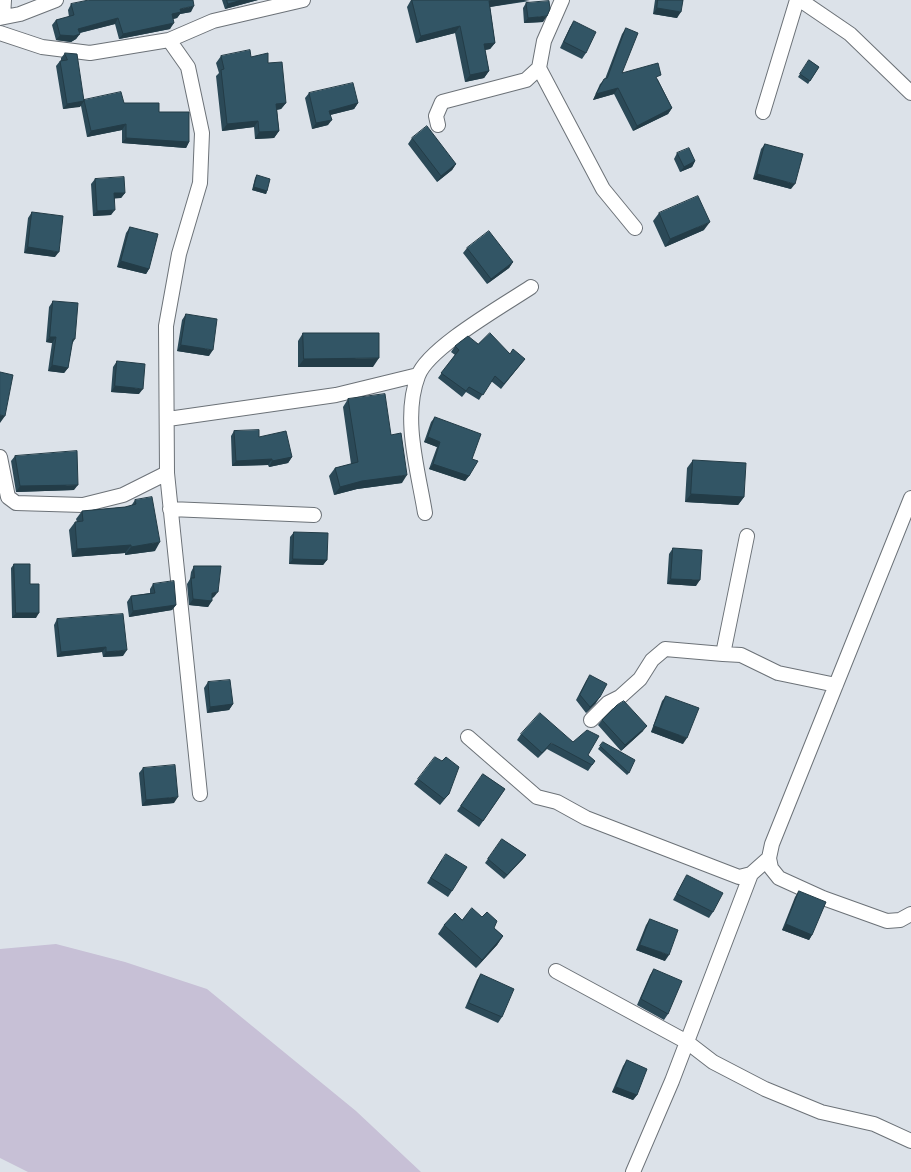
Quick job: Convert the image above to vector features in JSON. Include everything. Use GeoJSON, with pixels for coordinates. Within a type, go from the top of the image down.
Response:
{"type":"FeatureCollection","features":[{"type":"Feature","properties":{"kind":"street"},"geometry":{"type":"LineString","coordinates":[[4,0],[2,17],[20,14],[56,0]]}},
{"type":"Feature","properties":{"kind":"street"},"geometry":{"type":"LineString","coordinates":[[0,33],[42,47],[90,52],[169,40],[213,20],[303,0]]}},
{"type":"Feature","properties":{"kind":"street"},"geometry":{"type":"LineString","coordinates":[[438,124],[436,116],[442,102],[526,80],[538,68],[544,41],[562,0]]}},
{"type":"Feature","properties":{"kind":"street"},"geometry":{"type":"LineString","coordinates":[[763,112],[798,0],[850,34],[911,93]]}},
{"type":"Feature","properties":{"kind":"street"},"geometry":{"type":"LineString","coordinates":[[169,40],[188,67],[202,133],[200,182],[179,254],[166,326],[167,473],[200,794]]}},
{"type":"Feature","properties":{"kind":"street"},"geometry":{"type":"LineString","coordinates":[[538,68],[603,189],[635,228]]}},
{"type":"Feature","properties":{"kind":"street"},"geometry":{"type":"LineString","coordinates":[[425,513],[412,433],[412,398],[418,375],[442,347],[531,287]]}},
{"type":"Feature","properties":{"kind":"street"},"geometry":{"type":"LineString","coordinates":[[168,420],[336,395],[418,375]]}},
{"type":"Feature","properties":{"kind":"street"},"geometry":{"type":"LineString","coordinates":[[0,457],[8,497],[16,503],[83,505],[123,495],[167,473]]}},
{"type":"Feature","properties":{"kind":"street"},"geometry":{"type":"LineString","coordinates":[[911,498],[772,844],[769,858],[771,868],[779,878],[822,898],[887,921],[900,920],[911,914]]}},
{"type":"Feature","properties":{"kind":"street"},"geometry":{"type":"LineString","coordinates":[[170,509],[314,515]]}},
{"type":"Feature","properties":{"kind":"street"},"geometry":{"type":"LineString","coordinates":[[724,654],[747,536]]}},
{"type":"Feature","properties":{"kind":"street"},"geometry":{"type":"LineString","coordinates":[[591,720],[608,703],[620,697],[640,679],[652,660],[665,650],[741,655],[778,673],[836,686]]}},
{"type":"Feature","properties":{"kind":"street"},"geometry":{"type":"LineString","coordinates":[[468,737],[538,797],[557,802],[586,818],[739,877],[751,874]]}},
{"type":"Feature","properties":{"kind":"street"},"geometry":{"type":"LineString","coordinates":[[633,1172],[687,1042],[751,874],[769,858]]}},
{"type":"Feature","properties":{"kind":"street"},"geometry":{"type":"LineString","coordinates":[[556,971],[687,1042],[713,1062],[765,1089],[821,1112],[874,1124],[911,1141]]}},
{"type":"Feature","properties":{"kind":"shaded area"},"geometry":{"type":"Polygon","coordinates":[[[56,944],[125,962],[207,989],[356,1111],[421,1172],[28,1172],[0,1158],[0,949],[56,944]]]}},
{"type":"Feature","properties":{"kind":"building"},"geometry":{"type":"Polygon","coordinates":[[[89,0],[193,0],[194,6],[180,9],[181,12],[172,14],[174,23],[123,34],[118,18],[78,29],[80,34],[74,36],[60,35],[56,20],[74,15],[71,4],[89,0]]]}},
{"type":"Feature","properties":{"kind":"building"},"geometry":{"type":"Polygon","coordinates":[[[227,0],[242,0],[228,4],[227,0]]]}},
{"type":"Feature","properties":{"kind":"building"},"geometry":{"type":"Polygon","coordinates":[[[412,0],[494,0],[489,1],[495,43],[484,44],[489,71],[470,75],[460,26],[421,36],[412,0]]]}},
{"type":"Feature","properties":{"kind":"building"},"geometry":{"type":"Polygon","coordinates":[[[658,0],[683,0],[681,12],[657,8],[658,0]]]}},
{"type":"Feature","properties":{"kind":"building"},"geometry":{"type":"Polygon","coordinates":[[[549,1],[550,9],[547,16],[528,18],[526,3],[549,1]]]}},
{"type":"Feature","properties":{"kind":"building"},"geometry":{"type":"Polygon","coordinates":[[[574,21],[596,32],[586,53],[564,42],[574,21]]]}},
{"type":"Feature","properties":{"kind":"building"},"geometry":{"type":"Polygon","coordinates":[[[626,28],[638,33],[622,73],[658,63],[661,75],[656,77],[672,108],[637,126],[618,88],[596,94],[604,79],[607,78],[626,28]]]}},
{"type":"Feature","properties":{"kind":"building"},"geometry":{"type":"Polygon","coordinates":[[[250,50],[251,57],[268,53],[268,63],[282,62],[286,103],[276,104],[279,131],[259,132],[258,121],[227,124],[221,70],[224,69],[221,56],[250,50]]]}},
{"type":"Feature","properties":{"kind":"building"},"geometry":{"type":"Polygon","coordinates":[[[65,53],[77,54],[84,101],[67,104],[60,61],[67,60],[65,53]]]}},
{"type":"Feature","properties":{"kind":"building"},"geometry":{"type":"Polygon","coordinates":[[[809,60],[819,67],[810,81],[800,74],[809,60]]]}},
{"type":"Feature","properties":{"kind":"building"},"geometry":{"type":"Polygon","coordinates":[[[353,83],[358,103],[329,111],[332,120],[316,123],[309,93],[353,83]]]}},
{"type":"Feature","properties":{"kind":"building"},"geometry":{"type":"Polygon","coordinates":[[[121,92],[124,103],[159,103],[159,112],[189,112],[189,142],[126,138],[126,124],[91,131],[84,100],[121,92]]]}},
{"type":"Feature","properties":{"kind":"building"},"geometry":{"type":"Polygon","coordinates":[[[427,126],[456,164],[441,176],[412,138],[427,126]]]}},
{"type":"Feature","properties":{"kind":"building"},"geometry":{"type":"Polygon","coordinates":[[[765,144],[803,154],[795,184],[757,174],[765,144]]]}},
{"type":"Feature","properties":{"kind":"building"},"geometry":{"type":"Polygon","coordinates":[[[689,148],[695,161],[684,167],[677,153],[689,148]]]}},
{"type":"Feature","properties":{"kind":"building"},"geometry":{"type":"Polygon","coordinates":[[[257,175],[270,179],[267,191],[254,187],[257,175]]]}},
{"type":"Feature","properties":{"kind":"building"},"geometry":{"type":"Polygon","coordinates":[[[124,177],[125,193],[114,193],[115,210],[97,211],[95,179],[124,177]]]}},
{"type":"Feature","properties":{"kind":"building"},"geometry":{"type":"Polygon","coordinates":[[[698,196],[710,222],[670,239],[659,213],[698,196]]]}},
{"type":"Feature","properties":{"kind":"building"},"geometry":{"type":"Polygon","coordinates":[[[32,212],[63,216],[59,252],[28,247],[32,212]]]}},
{"type":"Feature","properties":{"kind":"building"},"geometry":{"type":"Polygon","coordinates":[[[130,227],[158,234],[149,269],[121,261],[130,227]]]}},
{"type":"Feature","properties":{"kind":"building"},"geometry":{"type":"Polygon","coordinates":[[[489,231],[513,262],[491,279],[467,248],[489,231]]]}},
{"type":"Feature","properties":{"kind":"building"},"geometry":{"type":"Polygon","coordinates":[[[53,301],[78,303],[75,339],[73,339],[68,368],[52,365],[56,337],[50,337],[53,301]]]}},
{"type":"Feature","properties":{"kind":"building"},"geometry":{"type":"Polygon","coordinates":[[[186,314],[217,319],[213,350],[181,345],[186,314]]]}},
{"type":"Feature","properties":{"kind":"building"},"geometry":{"type":"Polygon","coordinates":[[[303,333],[379,333],[379,358],[304,359],[303,333]]]}},
{"type":"Feature","properties":{"kind":"building"},"geometry":{"type":"Polygon","coordinates":[[[490,333],[510,354],[513,349],[525,359],[504,384],[495,376],[483,395],[469,387],[466,391],[441,373],[459,350],[455,346],[468,336],[478,344],[490,333]]]}},
{"type":"Feature","properties":{"kind":"building"},"geometry":{"type":"Polygon","coordinates":[[[117,361],[145,364],[143,389],[115,386],[117,361]]]}},
{"type":"Feature","properties":{"kind":"building"},"geometry":{"type":"Polygon","coordinates":[[[0,372],[13,375],[5,416],[0,415],[0,372]]]}},
{"type":"Feature","properties":{"kind":"building"},"geometry":{"type":"Polygon","coordinates":[[[385,394],[391,435],[401,433],[407,475],[362,481],[340,487],[335,468],[358,462],[348,399],[385,394]]]}},
{"type":"Feature","properties":{"kind":"building"},"geometry":{"type":"Polygon","coordinates":[[[435,417],[481,434],[472,459],[478,461],[469,476],[433,464],[440,442],[428,437],[435,417]]]}},
{"type":"Feature","properties":{"kind":"building"},"geometry":{"type":"Polygon","coordinates":[[[259,430],[259,437],[286,431],[292,457],[272,461],[272,459],[236,461],[234,431],[259,430]]]}},
{"type":"Feature","properties":{"kind":"building"},"geometry":{"type":"Polygon","coordinates":[[[77,451],[78,485],[20,486],[15,456],[77,451]]]}},
{"type":"Feature","properties":{"kind":"building"},"geometry":{"type":"Polygon","coordinates":[[[693,460],[746,463],[744,497],[691,494],[693,460]]]}},
{"type":"Feature","properties":{"kind":"building"},"geometry":{"type":"Polygon","coordinates":[[[152,497],[160,542],[131,547],[131,545],[77,549],[75,522],[83,521],[82,511],[125,507],[136,504],[135,500],[152,497]]]}},
{"type":"Feature","properties":{"kind":"building"},"geometry":{"type":"Polygon","coordinates":[[[294,532],[328,533],[327,560],[293,559],[294,532]]]}},
{"type":"Feature","properties":{"kind":"building"},"geometry":{"type":"Polygon","coordinates":[[[673,548],[702,550],[700,580],[671,579],[673,548]]]}},
{"type":"Feature","properties":{"kind":"building"},"geometry":{"type":"Polygon","coordinates":[[[14,564],[30,564],[30,584],[39,584],[39,613],[16,613],[14,564]]]}},
{"type":"Feature","properties":{"kind":"building"},"geometry":{"type":"Polygon","coordinates":[[[194,566],[221,566],[218,592],[212,593],[212,601],[193,599],[191,578],[194,578],[194,566]]]}},
{"type":"Feature","properties":{"kind":"building"},"geometry":{"type":"Polygon","coordinates":[[[174,581],[176,605],[133,611],[131,596],[155,593],[153,584],[174,581]]]}},
{"type":"Feature","properties":{"kind":"building"},"geometry":{"type":"Polygon","coordinates":[[[123,614],[127,650],[106,652],[106,647],[61,652],[57,619],[123,614]]]}},
{"type":"Feature","properties":{"kind":"building"},"geometry":{"type":"Polygon","coordinates":[[[590,675],[607,684],[600,697],[590,707],[580,695],[590,675]]]}},
{"type":"Feature","properties":{"kind":"building"},"geometry":{"type":"Polygon","coordinates":[[[230,680],[233,704],[210,707],[208,682],[230,680]]]}},
{"type":"Feature","properties":{"kind":"building"},"geometry":{"type":"Polygon","coordinates":[[[666,696],[699,708],[687,738],[654,726],[666,696]]]}},
{"type":"Feature","properties":{"kind":"building"},"geometry":{"type":"Polygon","coordinates":[[[624,701],[647,726],[625,745],[602,720],[617,705],[624,701]]]}},
{"type":"Feature","properties":{"kind":"building"},"geometry":{"type":"Polygon","coordinates":[[[540,713],[573,742],[587,730],[599,736],[588,755],[595,761],[592,765],[551,743],[542,753],[521,734],[540,713]]]}},
{"type":"Feature","properties":{"kind":"building"},"geometry":{"type":"Polygon","coordinates":[[[603,742],[635,760],[629,773],[600,746],[603,742]]]}},
{"type":"Feature","properties":{"kind":"building"},"geometry":{"type":"Polygon","coordinates":[[[435,757],[442,761],[446,757],[459,767],[449,794],[444,799],[418,779],[435,757]]]}},
{"type":"Feature","properties":{"kind":"building"},"geometry":{"type":"Polygon","coordinates":[[[175,765],[178,797],[146,800],[143,768],[175,765]]]}},
{"type":"Feature","properties":{"kind":"building"},"geometry":{"type":"Polygon","coordinates":[[[483,774],[505,789],[483,821],[461,806],[483,774]]]}},
{"type":"Feature","properties":{"kind":"building"},"geometry":{"type":"Polygon","coordinates":[[[502,839],[526,855],[507,875],[488,859],[502,839]]]}},
{"type":"Feature","properties":{"kind":"building"},"geometry":{"type":"Polygon","coordinates":[[[446,854],[467,867],[452,891],[431,878],[446,854]]]}},
{"type":"Feature","properties":{"kind":"building"},"geometry":{"type":"Polygon","coordinates":[[[687,875],[723,893],[713,912],[677,894],[687,875]]]}},
{"type":"Feature","properties":{"kind":"building"},"geometry":{"type":"Polygon","coordinates":[[[799,891],[826,902],[812,935],[786,924],[799,891]]]}},
{"type":"Feature","properties":{"kind":"building"},"geometry":{"type":"Polygon","coordinates":[[[472,908],[482,917],[487,912],[497,921],[494,928],[503,936],[482,960],[444,925],[455,913],[462,920],[472,908]]]}},
{"type":"Feature","properties":{"kind":"building"},"geometry":{"type":"Polygon","coordinates":[[[650,919],[678,930],[669,955],[640,945],[650,919]]]}},
{"type":"Feature","properties":{"kind":"building"},"geometry":{"type":"Polygon","coordinates":[[[654,969],[682,981],[668,1014],[641,999],[654,969]]]}},
{"type":"Feature","properties":{"kind":"building"},"geometry":{"type":"Polygon","coordinates":[[[481,974],[514,989],[502,1017],[469,1003],[481,974]]]}},
{"type":"Feature","properties":{"kind":"building"},"geometry":{"type":"Polygon","coordinates":[[[627,1060],[647,1069],[637,1095],[616,1087],[627,1060]]]}}]}
